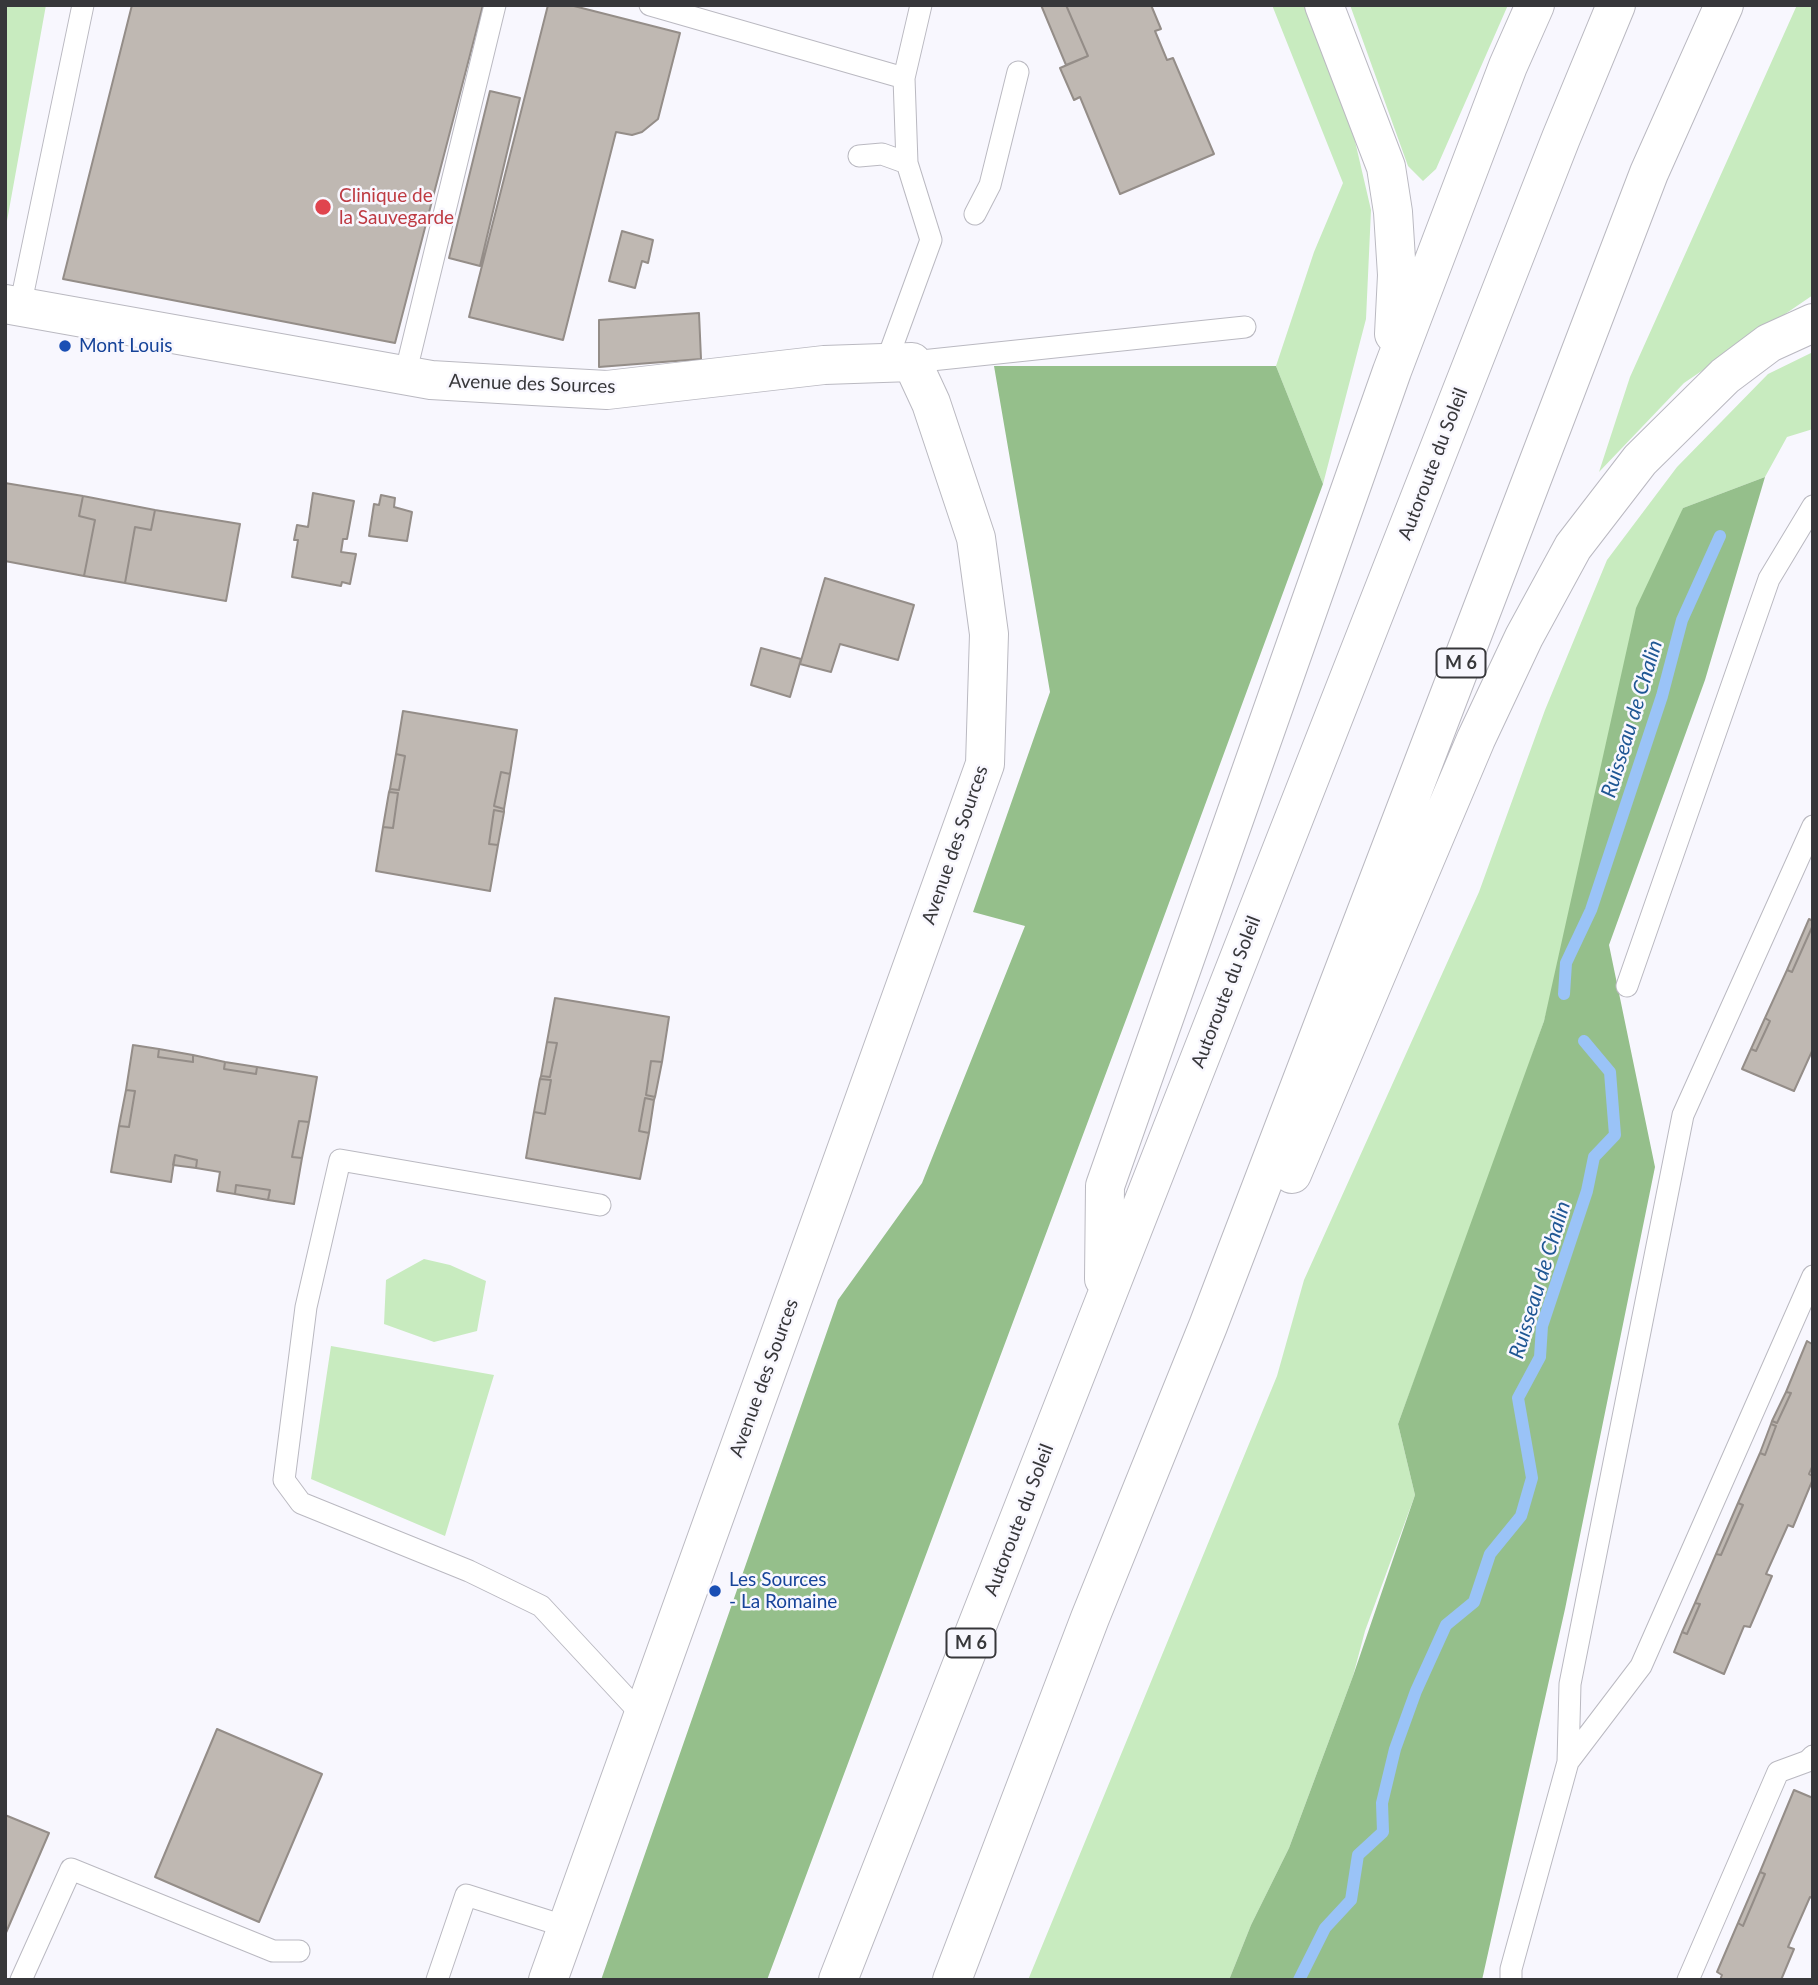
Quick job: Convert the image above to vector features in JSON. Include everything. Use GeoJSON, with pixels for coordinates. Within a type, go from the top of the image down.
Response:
{"type":"FeatureCollection","features":[{"type":"Feature","properties":{"kind":"main road"},"geometry":{"type":"LineString","coordinates":[[1324,5],[1386,167],[1393,212],[1397,275],[1392,371]]}},
{"type":"Feature","properties":{"kind":"main road"},"geometry":{"type":"LineString","coordinates":[[1104,1306],[1105,1186],[1392,371],[1508,66],[1535,5]]}},
{"type":"Feature","properties":{"kind":"main road","name":"Autoroute du Soleil"},"geometry":{"type":"LineString","coordinates":[[838,1980],[1560,138],[1616,5]]}},
{"type":"Feature","properties":{"kind":"main road","name":"M 6"},"geometry":{"type":"LineString","coordinates":[[952,1980],[1090,1618],[1208,1326],[1649,173],[1724,5]]}},
{"type":"Feature","properties":{"kind":"main road","name":"Avenue des Sources"},"geometry":{"type":"LineString","coordinates":[[13,305],[432,380],[607,390],[716,379],[772,370],[899,362],[931,403],[976,538],[989,634],[985,764],[548,1980]]}},
{"type":"Feature","properties":{"kind":"main road"},"geometry":{"type":"LineString","coordinates":[[1208,1326],[1297,1165],[1476,739],[1524,637],[1573,547],[1640,460],[1726,376],[1769,343],[1813,323]]}},
{"type":"Feature","properties":{"kind":"lane"},"geometry":{"type":"LineString","coordinates":[[13,305],[83,5]]}},
{"type":"Feature","properties":{"kind":"lane"},"geometry":{"type":"LineString","coordinates":[[405,375],[495,5]]}},
{"type":"Feature","properties":{"kind":"lane"},"geometry":{"type":"LineString","coordinates":[[649,5],[904,78]]}},
{"type":"Feature","properties":{"kind":"lane"},"geometry":{"type":"LineString","coordinates":[[921,5],[904,78],[907,163],[931,240],[899,362],[1245,327]]}},
{"type":"Feature","properties":{"kind":"lane"},"geometry":{"type":"LineString","coordinates":[[975,214],[990,185],[1018,72]]}},
{"type":"Feature","properties":{"kind":"lane"},"geometry":{"type":"LineString","coordinates":[[859,156],[882,154],[907,163]]}},
{"type":"Feature","properties":{"kind":"lane"},"geometry":{"type":"LineString","coordinates":[[1627,986],[1769,579],[1813,506]]}},
{"type":"Feature","properties":{"kind":"lane"},"geometry":{"type":"LineString","coordinates":[[1511,1980],[1511,1969],[1568,1762],[1570,1684],[1683,1115],[1813,826]]}},
{"type":"Feature","properties":{"kind":"lane"},"geometry":{"type":"LineString","coordinates":[[600,1205],[340,1160],[306,1307],[284,1480],[301,1503],[469,1571],[541,1606],[643,1716]]}},
{"type":"Feature","properties":{"kind":"lane"},"geometry":{"type":"LineString","coordinates":[[1568,1762],[1641,1665],[1813,1276]]}},
{"type":"Feature","properties":{"kind":"lane"},"geometry":{"type":"LineString","coordinates":[[1688,1980],[1778,1772],[1811,1760]]}},
{"type":"Feature","properties":{"kind":"lane"},"geometry":{"type":"LineString","coordinates":[[21,1980],[71,1869],[273,1951],[299,1951]]}},
{"type":"Feature","properties":{"kind":"lane"},"geometry":{"type":"LineString","coordinates":[[437,1980],[466,1895],[566,1927]]}},
{"type":"Feature","properties":{"kind":"green space"},"geometry":{"type":"Polygon","coordinates":[[[5,5],[46,5],[5,232],[5,5]]]}},
{"type":"Feature","properties":{"kind":"green space"},"geometry":{"type":"Polygon","coordinates":[[[1272,5],[1309,5],[1342,85],[1371,210],[1366,319],[1323,484],[1276,366],[1314,252],[1343,183],[1272,5]]]}},
{"type":"Feature","properties":{"kind":"green space"},"geometry":{"type":"Polygon","coordinates":[[[1350,5],[1508,5],[1436,169],[1423,181],[1408,166],[1350,5]]]}},
{"type":"Feature","properties":{"kind":"green space"},"geometry":{"type":"Polygon","coordinates":[[[1797,5],[1813,5],[1813,295],[1684,383],[1599,472],[1630,377],[1797,5]]]}},
{"type":"Feature","properties":{"kind":"green space"},"geometry":{"type":"Polygon","coordinates":[[[1813,352],[1813,429],[1787,437],[1765,477],[1683,508],[1544,1021],[1398,1424],[1415,1495],[1365,1631],[1353,1676],[1289,1848],[1251,1925],[1229,1980],[1028,1980],[1277,1376],[1304,1280],[1479,892],[1545,710],[1607,560],[1677,467],[1768,374],[1813,352]]]}},
{"type":"Feature","properties":{"kind":"green space"},"geometry":{"type":"Polygon","coordinates":[[[994,366],[1276,366],[1323,484],[767,1980],[601,1980],[838,1300],[922,1183],[1025,926],[973,912],[1050,692],[994,366]]]}},
{"type":"Feature","properties":{"kind":"green space"},"geometry":{"type":"Polygon","coordinates":[[[1765,477],[1705,680],[1609,945],[1655,1167],[1565,1609],[1482,1980],[1229,1980],[1251,1925],[1289,1848],[1353,1676],[1415,1495],[1398,1424],[1544,1021],[1636,608],[1683,508],[1765,477]]]}},
{"type":"Feature","properties":{"kind":"green space"},"geometry":{"type":"Polygon","coordinates":[[[424,1259],[450,1265],[486,1281],[477,1331],[434,1342],[384,1324],[386,1280],[424,1259]]]}},
{"type":"Feature","properties":{"kind":"green space"},"geometry":{"type":"Polygon","coordinates":[[[331,1346],[494,1375],[445,1536],[311,1479],[331,1346]]]}},
{"type":"Feature","properties":{"kind":"building"},"geometry":{"type":"Polygon","coordinates":[[[132,5],[483,5],[395,343],[63,279],[132,5]]]}},
{"type":"Feature","properties":{"kind":"building"},"geometry":{"type":"Polygon","coordinates":[[[548,5],[570,5],[680,33],[658,119],[642,132],[632,135],[616,132],[563,340],[469,317],[548,5]]]}},
{"type":"Feature","properties":{"kind":"building"},"geometry":{"type":"Polygon","coordinates":[[[1041,5],[1066,5],[1088,56],[1066,65],[1041,5]]]}},
{"type":"Feature","properties":{"kind":"building"},"geometry":{"type":"Polygon","coordinates":[[[1066,5],[1151,5],[1161,29],[1155,31],[1167,60],[1173,58],[1214,154],[1120,194],[1080,97],[1074,100],[1060,68],[1088,56],[1066,5]]]}},
{"type":"Feature","properties":{"kind":"building"},"geometry":{"type":"Polygon","coordinates":[[[490,91],[520,98],[480,266],[449,258],[490,91]]]}},
{"type":"Feature","properties":{"kind":"building"},"geometry":{"type":"Polygon","coordinates":[[[622,231],[653,240],[648,263],[642,261],[635,288],[609,281],[622,231]]]}},
{"type":"Feature","properties":{"kind":"building"},"geometry":{"type":"Polygon","coordinates":[[[699,313],[701,359],[599,367],[599,320],[699,313]]]}},
{"type":"Feature","properties":{"kind":"building"},"geometry":{"type":"Polygon","coordinates":[[[5,483],[83,496],[79,516],[95,520],[84,576],[5,561],[5,483]]]}},
{"type":"Feature","properties":{"kind":"building"},"geometry":{"type":"Polygon","coordinates":[[[313,493],[354,501],[347,539],[343,539],[341,552],[356,554],[350,584],[342,582],[341,586],[292,577],[298,540],[294,540],[297,525],[308,527],[313,493]]]}},
{"type":"Feature","properties":{"kind":"building"},"geometry":{"type":"Polygon","coordinates":[[[381,495],[395,498],[394,507],[412,512],[407,541],[369,536],[374,504],[379,505],[381,495]]]}},
{"type":"Feature","properties":{"kind":"building"},"geometry":{"type":"Polygon","coordinates":[[[83,496],[155,510],[151,530],[135,527],[125,583],[84,576],[95,520],[79,516],[83,496]]]}},
{"type":"Feature","properties":{"kind":"building"},"geometry":{"type":"Polygon","coordinates":[[[155,510],[240,524],[226,601],[125,583],[135,527],[151,530],[155,510]]]}},
{"type":"Feature","properties":{"kind":"building"},"geometry":{"type":"Polygon","coordinates":[[[825,578],[914,605],[898,660],[840,644],[831,672],[800,664],[825,578]]]}},
{"type":"Feature","properties":{"kind":"building"},"geometry":{"type":"Polygon","coordinates":[[[761,648],[801,659],[790,697],[751,685],[761,648]]]}},
{"type":"Feature","properties":{"kind":"building"},"geometry":{"type":"Polygon","coordinates":[[[403,711],[517,730],[510,774],[501,772],[494,806],[504,809],[504,812],[494,810],[489,844],[498,845],[490,891],[376,871],[383,827],[393,828],[398,793],[389,792],[390,789],[399,790],[405,756],[396,754],[403,711]]]}},
{"type":"Feature","properties":{"kind":"building"},"geometry":{"type":"Polygon","coordinates":[[[396,754],[405,756],[399,790],[390,789],[396,754]]]}},
{"type":"Feature","properties":{"kind":"building"},"geometry":{"type":"Polygon","coordinates":[[[501,772],[510,774],[504,809],[494,806],[501,772]]]}},
{"type":"Feature","properties":{"kind":"building"},"geometry":{"type":"Polygon","coordinates":[[[389,792],[398,793],[393,828],[383,827],[389,792]]]}},
{"type":"Feature","properties":{"kind":"building"},"geometry":{"type":"Polygon","coordinates":[[[494,810],[504,812],[498,845],[489,844],[494,810]]]}},
{"type":"Feature","properties":{"kind":"building"},"geometry":{"type":"Polygon","coordinates":[[[1809,919],[1813,921],[1813,925],[1792,972],[1787,970],[1809,919]]]}},
{"type":"Feature","properties":{"kind":"building"},"geometry":{"type":"Polygon","coordinates":[[[1813,925],[1813,1049],[1794,1091],[1742,1069],[1751,1049],[1756,1051],[1770,1021],[1765,1018],[1787,970],[1792,972],[1813,925]]]}},
{"type":"Feature","properties":{"kind":"building"},"geometry":{"type":"Polygon","coordinates":[[[555,998],[669,1017],[662,1062],[651,1061],[646,1095],[655,1097],[654,1100],[645,1098],[639,1131],[649,1133],[640,1179],[526,1158],[534,1112],[545,1114],[551,1080],[540,1079],[541,1076],[550,1077],[557,1043],[547,1042],[555,998]]]}},
{"type":"Feature","properties":{"kind":"building"},"geometry":{"type":"Polygon","coordinates":[[[1765,1018],[1770,1021],[1756,1051],[1751,1049],[1765,1018]]]}},
{"type":"Feature","properties":{"kind":"building"},"geometry":{"type":"Polygon","coordinates":[[[547,1042],[557,1043],[550,1077],[541,1076],[547,1042]]]}},
{"type":"Feature","properties":{"kind":"building"},"geometry":{"type":"Polygon","coordinates":[[[133,1045],[159,1049],[158,1057],[193,1062],[193,1055],[225,1062],[224,1069],[256,1074],[257,1067],[317,1077],[309,1122],[299,1121],[292,1157],[302,1158],[294,1204],[268,1200],[270,1190],[236,1185],[235,1194],[217,1191],[220,1172],[196,1168],[197,1160],[175,1155],[171,1182],[111,1172],[119,1126],[129,1127],[135,1091],[126,1090],[133,1045]]]}},
{"type":"Feature","properties":{"kind":"building"},"geometry":{"type":"Polygon","coordinates":[[[159,1049],[193,1055],[193,1062],[158,1057],[159,1049]]]}},
{"type":"Feature","properties":{"kind":"building"},"geometry":{"type":"Polygon","coordinates":[[[651,1061],[662,1062],[655,1097],[646,1095],[651,1061]]]}},
{"type":"Feature","properties":{"kind":"building"},"geometry":{"type":"Polygon","coordinates":[[[225,1062],[257,1067],[256,1074],[224,1069],[225,1062]]]}},
{"type":"Feature","properties":{"kind":"building"},"geometry":{"type":"Polygon","coordinates":[[[540,1079],[551,1080],[545,1114],[534,1112],[540,1079]]]}},
{"type":"Feature","properties":{"kind":"building"},"geometry":{"type":"Polygon","coordinates":[[[126,1090],[135,1091],[129,1127],[119,1126],[126,1090]]]}},
{"type":"Feature","properties":{"kind":"building"},"geometry":{"type":"Polygon","coordinates":[[[645,1098],[654,1100],[649,1133],[639,1131],[645,1098]]]}},
{"type":"Feature","properties":{"kind":"building"},"geometry":{"type":"Polygon","coordinates":[[[299,1121],[309,1122],[302,1158],[292,1157],[299,1121]]]}},
{"type":"Feature","properties":{"kind":"building"},"geometry":{"type":"Polygon","coordinates":[[[175,1155],[197,1160],[196,1168],[173,1165],[175,1155]]]}},
{"type":"Feature","properties":{"kind":"building"},"geometry":{"type":"Polygon","coordinates":[[[236,1185],[270,1190],[268,1200],[235,1194],[236,1185]]]}},
{"type":"Feature","properties":{"kind":"building"},"geometry":{"type":"Polygon","coordinates":[[[1807,1341],[1812,1344],[1813,1341],[1813,1465],[1809,1474],[1813,1479],[1793,1527],[1788,1525],[1766,1574],[1772,1576],[1750,1627],[1744,1626],[1724,1674],[1674,1652],[1682,1632],[1687,1634],[1700,1604],[1695,1603],[1716,1554],[1721,1555],[1743,1505],[1738,1503],[1760,1453],[1765,1455],[1776,1426],[1771,1424],[1772,1421],[1777,1423],[1791,1393],[1786,1392],[1807,1341]]]}},
{"type":"Feature","properties":{"kind":"building"},"geometry":{"type":"Polygon","coordinates":[[[1786,1392],[1791,1393],[1777,1423],[1772,1421],[1786,1392]]]}},
{"type":"Feature","properties":{"kind":"building"},"geometry":{"type":"Polygon","coordinates":[[[1771,1424],[1776,1426],[1765,1455],[1760,1453],[1771,1424]]]}},
{"type":"Feature","properties":{"kind":"building"},"geometry":{"type":"Polygon","coordinates":[[[1738,1503],[1743,1505],[1721,1555],[1716,1554],[1738,1503]]]}},
{"type":"Feature","properties":{"kind":"building"},"geometry":{"type":"Polygon","coordinates":[[[1695,1603],[1700,1604],[1687,1634],[1682,1632],[1695,1603]]]}},
{"type":"Feature","properties":{"kind":"building"},"geometry":{"type":"Polygon","coordinates":[[[217,1729],[322,1774],[259,1922],[155,1877],[217,1729]]]}},
{"type":"Feature","properties":{"kind":"building"},"geometry":{"type":"Polygon","coordinates":[[[1794,1790],[1813,1798],[1813,1898],[1810,1897],[1788,1947],[1794,1949],[1781,1980],[1720,1980],[1722,1975],[1717,1972],[1738,1923],[1743,1926],[1765,1874],[1760,1872],[1794,1790]]]}},
{"type":"Feature","properties":{"kind":"building"},"geometry":{"type":"Polygon","coordinates":[[[5,1815],[49,1833],[5,1935],[5,1815]]]}},
{"type":"Feature","properties":{"kind":"building"},"geometry":{"type":"Polygon","coordinates":[[[1760,1872],[1765,1874],[1743,1926],[1738,1923],[1760,1872]]]}},
{"type":"Feature","properties":{"kind":"waterway","name":"Ruisseau de Chalin"},"geometry":{"type":"LineString","coordinates":[[1564,994],[1566,963],[1591,910],[1662,696],[1682,620],[1720,536]]}},
{"type":"Feature","properties":{"kind":"waterway","name":"Ruisseau de Chalin"},"geometry":{"type":"LineString","coordinates":[[1299,1980],[1325,1928],[1351,1900],[1358,1855],[1383,1832],[1382,1803],[1395,1749],[1416,1691],[1446,1625],[1474,1602],[1490,1554],[1521,1516],[1532,1478],[1518,1398],[1540,1357],[1542,1326],[1587,1191],[1594,1157],[1615,1135],[1610,1072],[1584,1041]]}},
{"type":"Feature","properties":{"kind":"place","name":"Clinique de la Sauvegarde"},"geometry":{"type":"Point","coordinates":[323,207]}},
{"type":"Feature","properties":{"kind":"place","name":"Mont Louis"},"geometry":{"type":"Point","coordinates":[65,346]}},
{"type":"Feature","properties":{"kind":"place","name":"Les Sources - La Romaine"},"geometry":{"type":"Point","coordinates":[715,1591]}}]}
